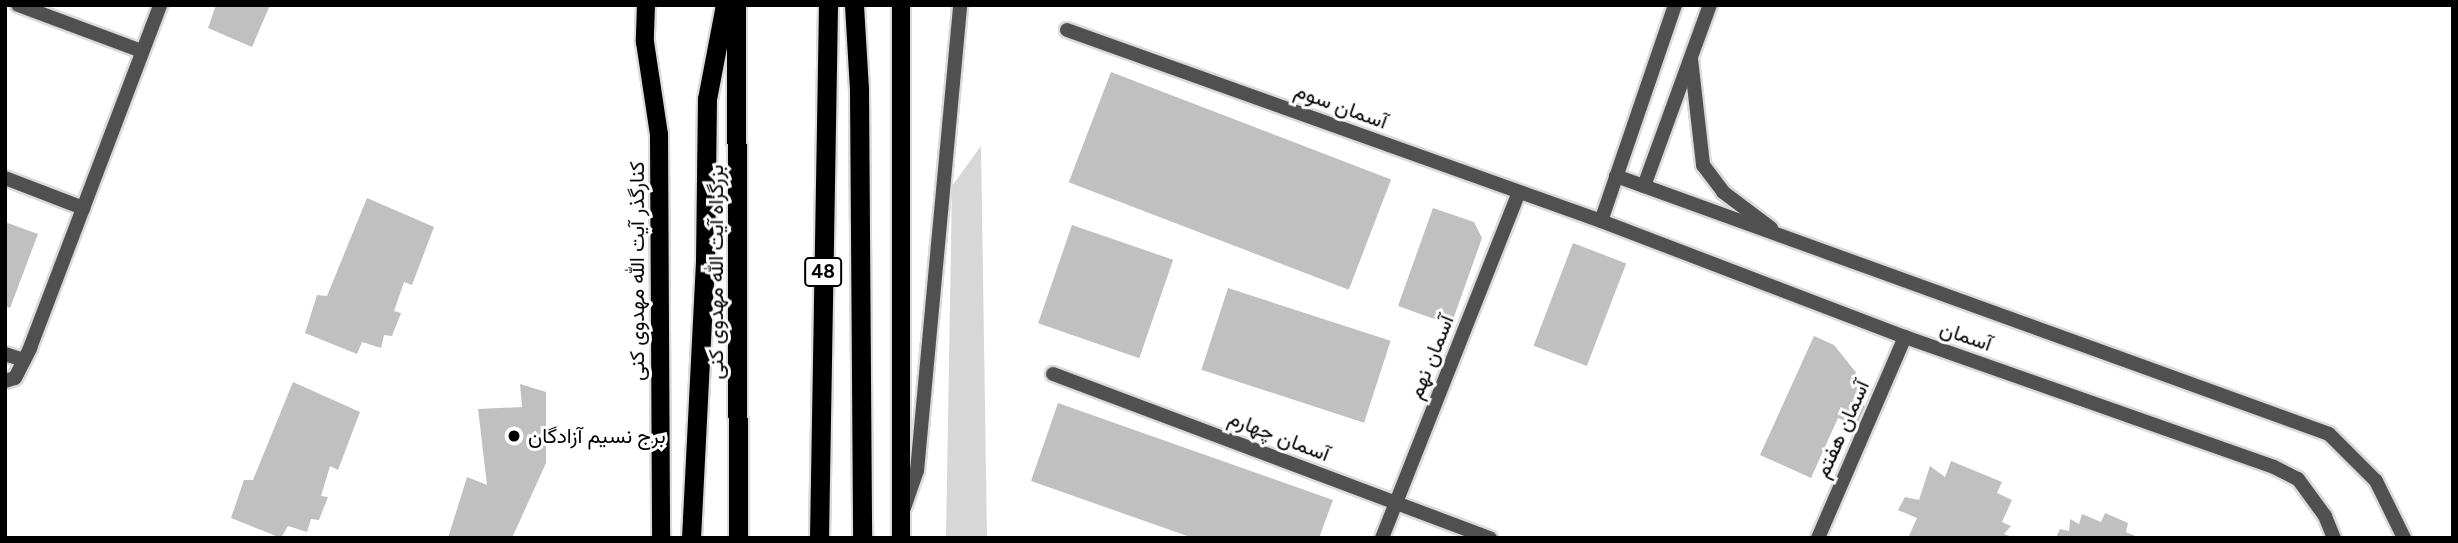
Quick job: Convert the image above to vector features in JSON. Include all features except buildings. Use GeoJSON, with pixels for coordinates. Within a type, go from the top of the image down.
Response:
{"type":"FeatureCollection","features":[{"type":"Feature","properties":{"kind":"highway"},"geometry":{"type":"LineString","coordinates":[[691,538],[705,261],[707,99],[725,5]]}},
{"type":"Feature","properties":{"kind":"highway","name":"بزرگراه آیت الله مهدوی کنی"},"geometry":{"type":"LineString","coordinates":[[736,5],[738,538]]}},
{"type":"Feature","properties":{"kind":"highway","name":"48"},"geometry":{"type":"LineString","coordinates":[[819,538],[828,5]]}},
{"type":"Feature","properties":{"kind":"highway"},"geometry":{"type":"LineString","coordinates":[[854,5],[859,89],[862,538]]}},
{"type":"Feature","properties":{"kind":"main road","name":"کنارگذر آیت الله مهدوی کنی"},"geometry":{"type":"LineString","coordinates":[[646,5],[645,42],[659,135],[661,538]]}},
{"type":"Feature","properties":{"kind":"main road"},"geometry":{"type":"LineString","coordinates":[[901,5],[901,538]]}},
{"type":"Feature","properties":{"kind":"street"},"geometry":{"type":"LineString","coordinates":[[18,5],[142,51]]}},
{"type":"Feature","properties":{"kind":"street"},"geometry":{"type":"LineString","coordinates":[[5,381],[15,378],[24,360],[160,5]]}},
{"type":"Feature","properties":{"kind":"street"},"geometry":{"type":"LineString","coordinates":[[901,515],[918,471],[960,5]]}},
{"type":"Feature","properties":{"kind":"street"},"geometry":{"type":"LineString","coordinates":[[1601,221],[1675,5]]}},
{"type":"Feature","properties":{"kind":"street"},"geometry":{"type":"LineString","coordinates":[[1644,186],[1710,5]]}},
{"type":"Feature","properties":{"kind":"street","name":"آسمان سوم"},"geometry":{"type":"LineString","coordinates":[[1067,30],[1601,221]]}},
{"type":"Feature","properties":{"kind":"street"},"geometry":{"type":"LineString","coordinates":[[1691,59],[1703,165],[1723,192],[1784,237]]}},
{"type":"Feature","properties":{"kind":"street","name":"آسمان"},"geometry":{"type":"LineString","coordinates":[[1616,176],[2329,434],[2376,481],[2404,538]]}},
{"type":"Feature","properties":{"kind":"street"},"geometry":{"type":"LineString","coordinates":[[5,178],[83,208]]}},
{"type":"Feature","properties":{"kind":"street","name":"آسمان نهم"},"geometry":{"type":"LineString","coordinates":[[1382,538],[1519,192]]}},
{"type":"Feature","properties":{"kind":"street","name":"آسمان"},"geometry":{"type":"LineString","coordinates":[[1601,221],[1905,337],[2274,467],[2298,480],[2325,516],[2334,538]]}},
{"type":"Feature","properties":{"kind":"street","name":"آسمان هفتم"},"geometry":{"type":"LineString","coordinates":[[1818,538],[1905,337]]}},
{"type":"Feature","properties":{"kind":"street"},"geometry":{"type":"LineString","coordinates":[[5,354],[24,360]]}},
{"type":"Feature","properties":{"kind":"street","name":"آسمان چهارم"},"geometry":{"type":"LineString","coordinates":[[1053,374],[1490,538]]}},
{"type":"Feature","properties":{"kind":"shaded area"},"geometry":{"type":"Polygon","coordinates":[[[981,146],[987,538],[946,538],[952,186],[981,146]]]}},
{"type":"Feature","properties":{"kind":"place","name":"برج نسیم آزادگان"},"geometry":{"type":"Point","coordinates":[514,436]}}]}
